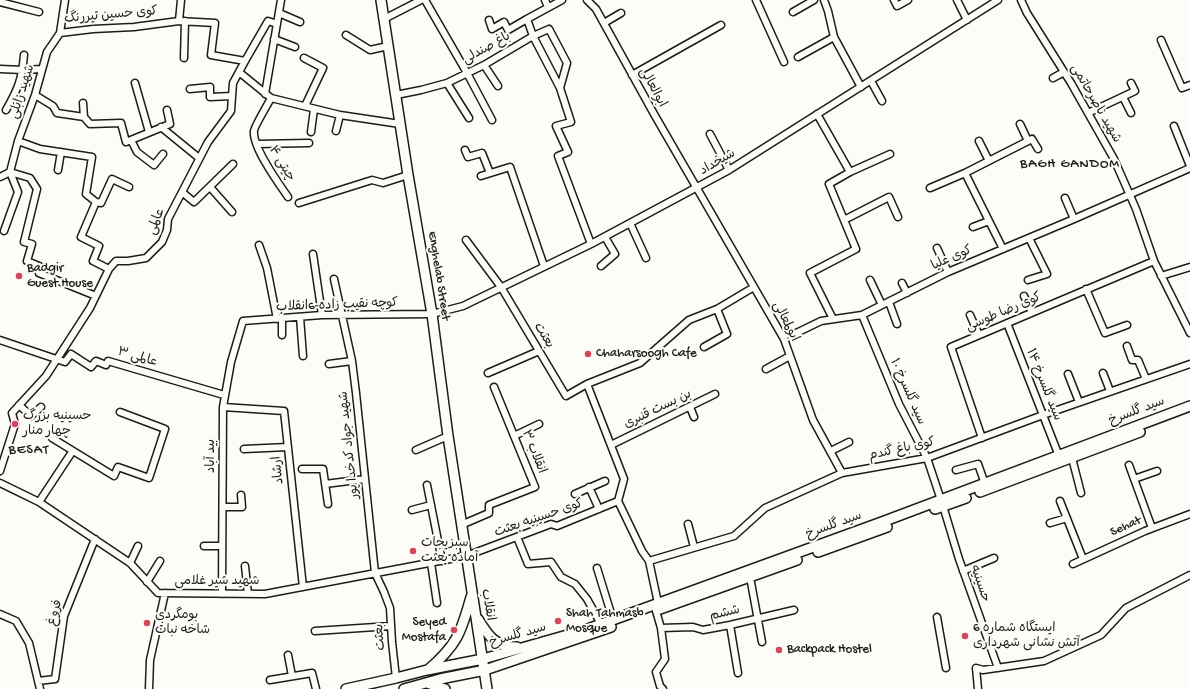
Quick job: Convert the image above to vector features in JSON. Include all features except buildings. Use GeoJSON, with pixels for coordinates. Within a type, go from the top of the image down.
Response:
{"type":"FeatureCollection","features":[{"type":"Feature","properties":{"kind":"main road","name":"Enghelab Street"},"geometry":{"type":"LineString","coordinates":[[381,0],[408,175],[432,314],[466,556]]}},
{"type":"Feature","properties":{"kind":"main road","name":"سید گلسرخ"},"geometry":{"type":"LineString","coordinates":[[942,503],[985,484],[1190,406]]}},
{"type":"Feature","properties":{"kind":"main road","name":"سید گلسرخ"},"geometry":{"type":"LineString","coordinates":[[346,689],[483,659],[657,607],[750,577],[868,530],[1072,458],[1190,413]]}},
{"type":"Feature","properties":{"kind":"main road","name":"سید گلسرخ"},"geometry":{"type":"LineString","coordinates":[[404,689],[440,679],[485,670],[587,636],[657,607],[846,539]]}},
{"type":"Feature","properties":{"kind":"main road","name":"انقلاب"},"geometry":{"type":"LineString","coordinates":[[466,556],[487,689]]}},
{"type":"Feature","properties":{"kind":"main road"},"geometry":{"type":"LineString","coordinates":[[440,679],[441,673],[432,669],[455,643],[464,623],[471,594]]}},
{"type":"Feature","properties":{"kind":"main road"},"geometry":{"type":"LineString","coordinates":[[475,614],[484,630],[493,640],[508,647],[526,647]]}},
{"type":"Feature","properties":{"kind":"main road"},"geometry":{"type":"LineString","coordinates":[[427,683],[445,689]]}},
{"type":"Feature","properties":{"kind":"street"},"geometry":{"type":"LineString","coordinates":[[19,7],[20,0]]}},
{"type":"Feature","properties":{"kind":"street","name":"کوی حسین تیررنگ"},"geometry":{"type":"LineString","coordinates":[[65,0],[60,33],[93,29],[134,27],[182,21],[215,23],[211,55],[245,61]]}},
{"type":"Feature","properties":{"kind":"street"},"geometry":{"type":"LineString","coordinates":[[181,0],[184,58]]}},
{"type":"Feature","properties":{"kind":"street"},"geometry":{"type":"LineString","coordinates":[[265,94],[281,0]]}},
{"type":"Feature","properties":{"kind":"street"},"geometry":{"type":"LineString","coordinates":[[384,19],[421,0]]}},
{"type":"Feature","properties":{"kind":"street"},"geometry":{"type":"LineString","coordinates":[[425,0],[492,120]]}},
{"type":"Feature","properties":{"kind":"street"},"geometry":{"type":"LineString","coordinates":[[545,0],[548,7]]}},
{"type":"Feature","properties":{"kind":"street"},"geometry":{"type":"LineString","coordinates":[[488,20],[492,29],[504,22],[508,30],[527,18],[562,0]]}},
{"type":"Feature","properties":{"kind":"street","name":"ابوالعالی"},"geometry":{"type":"LineString","coordinates":[[587,0],[596,9],[696,188]]}},
{"type":"Feature","properties":{"kind":"street"},"geometry":{"type":"LineString","coordinates":[[756,0],[784,62]]}},
{"type":"Feature","properties":{"kind":"street"},"geometry":{"type":"LineString","coordinates":[[793,12],[814,0]]}},
{"type":"Feature","properties":{"kind":"street"},"geometry":{"type":"LineString","coordinates":[[824,0],[834,38],[861,87]]}},
{"type":"Feature","properties":{"kind":"street"},"geometry":{"type":"LineString","coordinates":[[894,0],[897,6],[908,0]]}},
{"type":"Feature","properties":{"kind":"street"},"geometry":{"type":"LineString","coordinates":[[957,0],[968,20]]}},
{"type":"Feature","properties":{"kind":"street","name":"شیخداد"},"geometry":{"type":"LineString","coordinates":[[432,314],[463,306],[501,288],[605,237],[730,170],[998,0]]}},
{"type":"Feature","properties":{"kind":"street","name":"شهید ناصرحاتمی"},"geometry":{"type":"LineString","coordinates":[[1021,0],[1027,13],[1064,72],[1114,159],[1136,209],[1154,261],[1190,333]]}},
{"type":"Feature","properties":{"kind":"street"},"geometry":{"type":"LineString","coordinates":[[0,2],[39,12]]}},
{"type":"Feature","properties":{"kind":"street"},"geometry":{"type":"LineString","coordinates":[[279,13],[300,22]]}},
{"type":"Feature","properties":{"kind":"street"},"geometry":{"type":"LineString","coordinates":[[604,23],[621,13]]}},
{"type":"Feature","properties":{"kind":"street"},"geometry":{"type":"LineString","coordinates":[[527,18],[533,36],[560,88],[571,122],[556,126],[568,152],[558,156],[591,244]]}},
{"type":"Feature","properties":{"kind":"street"},"geometry":{"type":"LineString","coordinates":[[277,24],[268,21],[239,72],[265,94],[271,98],[340,115],[400,124]]}},
{"type":"Feature","properties":{"kind":"street"},"geometry":{"type":"LineString","coordinates":[[632,75],[721,25]]}},
{"type":"Feature","properties":{"kind":"street","name":"باغ صندلی"},"geometry":{"type":"LineString","coordinates":[[396,95],[447,83],[484,65],[533,36],[549,29],[567,63],[560,88]]}},
{"type":"Feature","properties":{"kind":"street","name":"شهید زابلی"},"geometry":{"type":"LineString","coordinates":[[10,172],[18,141],[48,52],[60,33]]}},
{"type":"Feature","properties":{"kind":"street"},"geometry":{"type":"LineString","coordinates":[[346,35],[370,50],[388,46]]}},
{"type":"Feature","properties":{"kind":"street"},"geometry":{"type":"LineString","coordinates":[[798,57],[834,38]]}},
{"type":"Feature","properties":{"kind":"street"},"geometry":{"type":"LineString","coordinates":[[274,39],[295,47]]}},
{"type":"Feature","properties":{"kind":"street"},"geometry":{"type":"LineString","coordinates":[[1161,40],[1182,88],[1190,85]]}},
{"type":"Feature","properties":{"kind":"street"},"geometry":{"type":"LineString","coordinates":[[6,110],[18,89],[24,55]]}},
{"type":"Feature","properties":{"kind":"street"},"geometry":{"type":"LineString","coordinates":[[304,58],[323,68],[305,106]]}},
{"type":"Feature","properties":{"kind":"street"},"geometry":{"type":"LineString","coordinates":[[484,65],[498,86]]}},
{"type":"Feature","properties":{"kind":"street"},"geometry":{"type":"LineString","coordinates":[[0,69],[42,69]]}},
{"type":"Feature","properties":{"kind":"street","name":"عالمی"},"geometry":{"type":"LineString","coordinates":[[109,269],[116,261],[146,258],[162,242],[167,230],[168,218],[199,158],[208,142],[231,111],[233,83],[239,72]]}},
{"type":"Feature","properties":{"kind":"street"},"geometry":{"type":"LineString","coordinates":[[1053,78],[1064,72]]}},
{"type":"Feature","properties":{"kind":"street"},"geometry":{"type":"LineString","coordinates":[[871,81],[882,101]]}},
{"type":"Feature","properties":{"kind":"street"},"geometry":{"type":"LineString","coordinates":[[135,83],[149,132]]}},
{"type":"Feature","properties":{"kind":"street"},"geometry":{"type":"LineString","coordinates":[[447,83],[469,118]]}},
{"type":"Feature","properties":{"kind":"street"},"geometry":{"type":"LineString","coordinates":[[1088,113],[1135,92],[1131,83]]}},
{"type":"Feature","properties":{"kind":"street"},"geometry":{"type":"LineString","coordinates":[[190,89],[210,87],[210,97],[232,96]]}},
{"type":"Feature","properties":{"kind":"street"},"geometry":{"type":"LineString","coordinates":[[35,94],[53,106],[57,113],[84,117]]}},
{"type":"Feature","properties":{"kind":"street"},"geometry":{"type":"LineString","coordinates":[[1123,97],[1131,113]]}},
{"type":"Feature","properties":{"kind":"street","name":"چیتی ۴"},"geometry":{"type":"LineString","coordinates":[[271,98],[254,131],[256,144],[262,158],[288,197]]}},
{"type":"Feature","properties":{"kind":"street"},"geometry":{"type":"LineString","coordinates":[[83,103],[84,117],[90,124],[120,124],[126,142],[170,124],[167,110]]}},
{"type":"Feature","properties":{"kind":"street"},"geometry":{"type":"LineString","coordinates":[[311,132],[314,109]]}},
{"type":"Feature","properties":{"kind":"street"},"geometry":{"type":"LineString","coordinates":[[817,114],[850,172]]}},
{"type":"Feature","properties":{"kind":"street"},"geometry":{"type":"LineString","coordinates":[[336,132],[340,115]]}},
{"type":"Feature","properties":{"kind":"street"},"geometry":{"type":"LineString","coordinates":[[1020,124],[1028,141]]}},
{"type":"Feature","properties":{"kind":"street"},"geometry":{"type":"LineString","coordinates":[[1174,126],[1190,167]]}},
{"type":"Feature","properties":{"kind":"street"},"geometry":{"type":"LineString","coordinates":[[161,127],[199,158]]}},
{"type":"Feature","properties":{"kind":"street"},"geometry":{"type":"LineString","coordinates":[[710,134],[730,170]]}},
{"type":"Feature","properties":{"kind":"street"},"geometry":{"type":"LineString","coordinates":[[930,188],[965,173],[1032,138],[1038,149]]}},
{"type":"Feature","properties":{"kind":"street"},"geometry":{"type":"LineString","coordinates":[[131,140],[137,152],[154,165],[163,154]]}},
{"type":"Feature","properties":{"kind":"street"},"geometry":{"type":"LineString","coordinates":[[18,141],[40,150],[92,157],[86,194],[96,202],[101,203],[112,179],[129,187]]}},
{"type":"Feature","properties":{"kind":"street"},"geometry":{"type":"LineString","coordinates":[[979,141],[989,161]]}},
{"type":"Feature","properties":{"kind":"street"},"geometry":{"type":"LineString","coordinates":[[256,144],[309,143]]}},
{"type":"Feature","properties":{"kind":"street"},"geometry":{"type":"LineString","coordinates":[[465,150],[468,158],[482,153],[490,173]]}},
{"type":"Feature","properties":{"kind":"street"},"geometry":{"type":"LineString","coordinates":[[58,170],[61,152]]}},
{"type":"Feature","properties":{"kind":"street"},"geometry":{"type":"LineString","coordinates":[[833,319],[810,273],[856,249],[829,184],[850,172],[890,154]]}},
{"type":"Feature","properties":{"kind":"street"},"geometry":{"type":"LineString","coordinates":[[182,192],[194,202],[233,164]]}},
{"type":"Feature","properties":{"kind":"street"},"geometry":{"type":"LineString","coordinates":[[481,176],[510,167],[544,266]]}},
{"type":"Feature","properties":{"kind":"street","name":"کوی علیا"},"geometry":{"type":"LineString","coordinates":[[784,339],[821,321],[862,315],[948,272],[1074,219],[1190,167]]}},
{"type":"Feature","properties":{"kind":"street"},"geometry":{"type":"LineString","coordinates":[[4,231],[18,192],[10,172]]}},
{"type":"Feature","properties":{"kind":"street"},"geometry":{"type":"LineString","coordinates":[[0,176],[10,172],[30,178],[37,189],[24,242],[32,244],[27,261],[41,267],[39,273],[96,296]]}},
{"type":"Feature","properties":{"kind":"street"},"geometry":{"type":"LineString","coordinates":[[965,173],[1003,249]]}},
{"type":"Feature","properties":{"kind":"street"},"geometry":{"type":"LineString","coordinates":[[299,202],[372,180],[383,183],[408,175]]}},
{"type":"Feature","properties":{"kind":"street"},"geometry":{"type":"LineString","coordinates":[[210,186],[232,212]]}},
{"type":"Feature","properties":{"kind":"street","name":"ابولمعالی"},"geometry":{"type":"LineString","coordinates":[[696,188],[784,339],[813,420],[842,473]]}},
{"type":"Feature","properties":{"kind":"street"},"geometry":{"type":"LineString","coordinates":[[844,220],[889,197],[898,218]]}},
{"type":"Feature","properties":{"kind":"street"},"geometry":{"type":"LineString","coordinates":[[1065,198],[1074,219]]}},
{"type":"Feature","properties":{"kind":"street"},"geometry":{"type":"LineString","coordinates":[[0,471],[15,424],[12,413],[46,376],[90,308],[109,269],[93,261],[99,246],[81,237],[96,202]]}},
{"type":"Feature","properties":{"kind":"street"},"geometry":{"type":"LineString","coordinates":[[973,227],[989,221]]}},
{"type":"Feature","properties":{"kind":"street"},"geometry":{"type":"LineString","coordinates":[[630,223],[646,258]]}},
{"type":"Feature","properties":{"kind":"street"},"geometry":{"type":"LineString","coordinates":[[601,266],[615,254],[605,237]]}},
{"type":"Feature","properties":{"kind":"street"},"geometry":{"type":"LineString","coordinates":[[1028,280],[1047,274],[1030,238]]}},
{"type":"Feature","properties":{"kind":"street","name":"بعثت"},"geometry":{"type":"LineString","coordinates":[[466,240],[501,288],[566,396],[587,384]]}},
{"type":"Feature","properties":{"kind":"street"},"geometry":{"type":"LineString","coordinates":[[259,245],[267,268],[282,334]]}},
{"type":"Feature","properties":{"kind":"street"},"geometry":{"type":"LineString","coordinates":[[937,248],[948,272]]}},
{"type":"Feature","properties":{"kind":"street"},"geometry":{"type":"LineString","coordinates":[[313,254],[322,315]]}},
{"type":"Feature","properties":{"kind":"street","name":"کوی رضا طوسی"},"geometry":{"type":"LineString","coordinates":[[982,438],[951,347],[1154,261]]}},
{"type":"Feature","properties":{"kind":"street"},"geometry":{"type":"LineString","coordinates":[[1161,276],[1190,267]]}},
{"type":"Feature","properties":{"kind":"street","name":"شهید جواد کدخدا پور"},"geometry":{"type":"LineString","coordinates":[[334,279],[352,361],[375,573]]}},
{"type":"Feature","properties":{"kind":"street"},"geometry":{"type":"LineString","coordinates":[[870,280],[882,305]]}},
{"type":"Feature","properties":{"kind":"street"},"geometry":{"type":"LineString","coordinates":[[902,283],[907,292]]}},
{"type":"Feature","properties":{"kind":"street"},"geometry":{"type":"LineString","coordinates":[[663,689],[660,686],[656,672],[665,659],[649,562],[642,551],[618,501],[624,479],[587,384],[640,363],[689,320],[717,309],[754,287]]}},
{"type":"Feature","properties":{"kind":"street"},"geometry":{"type":"LineString","coordinates":[[1086,289],[1106,333],[1127,325]]}},
{"type":"Feature","properties":{"kind":"street"},"geometry":{"type":"LineString","coordinates":[[1024,296],[1032,312]]}},
{"type":"Feature","properties":{"kind":"street"},"geometry":{"type":"LineString","coordinates":[[889,302],[898,324]]}},
{"type":"Feature","properties":{"kind":"street"},"geometry":{"type":"LineString","coordinates":[[704,347],[727,334],[717,309]]}},
{"type":"Feature","properties":{"kind":"street","name":"کوچه نقیب زاده-6انقلاب"},"geometry":{"type":"LineString","coordinates":[[243,321],[322,315],[432,314]]}},
{"type":"Feature","properties":{"kind":"street","name":"سید گلسرخ ۱۰"},"geometry":{"type":"LineString","coordinates":[[862,315],[899,404],[926,458],[942,503]]}},
{"type":"Feature","properties":{"kind":"street"},"geometry":{"type":"LineString","coordinates":[[970,316],[979,335]]}},
{"type":"Feature","properties":{"kind":"street"},"geometry":{"type":"LineString","coordinates":[[300,317],[303,356]]}},
{"type":"Feature","properties":{"kind":"street","name":"بید آباد"},"geometry":{"type":"LineString","coordinates":[[222,594],[223,407],[230,362],[243,321]]}},
{"type":"Feature","properties":{"kind":"street","name":"سید گلسرخ ۱۴"},"geometry":{"type":"LineString","coordinates":[[1007,323],[1059,456]]}},
{"type":"Feature","properties":{"kind":"street"},"geometry":{"type":"LineString","coordinates":[[0,340],[56,360]]}},
{"type":"Feature","properties":{"kind":"street"},"geometry":{"type":"LineString","coordinates":[[1126,346],[1132,360],[1138,360],[1146,379]]}},
{"type":"Feature","properties":{"kind":"street"},"geometry":{"type":"LineString","coordinates":[[488,373],[539,351]]}},
{"type":"Feature","properties":{"kind":"street","name":"عالمی ۳"},"geometry":{"type":"LineString","coordinates":[[56,360],[65,362],[72,354],[91,367],[96,361],[106,365],[108,361],[224,395]]}},
{"type":"Feature","properties":{"kind":"street"},"geometry":{"type":"LineString","coordinates":[[766,369],[790,356]]}},
{"type":"Feature","properties":{"kind":"street"},"geometry":{"type":"LineString","coordinates":[[328,364],[352,361]]}},
{"type":"Feature","properties":{"kind":"street","name":"کوی باغ گندم"},"geometry":{"type":"LineString","coordinates":[[649,562],[734,536],[765,508],[842,473],[926,458],[1079,402],[1190,364]]}},
{"type":"Feature","properties":{"kind":"street"},"geometry":{"type":"LineString","coordinates":[[1103,373],[1110,391]]}},
{"type":"Feature","properties":{"kind":"street"},"geometry":{"type":"LineString","coordinates":[[1068,374],[1079,402]]}},
{"type":"Feature","properties":{"kind":"street","name":"انقلاب ۳"},"geometry":{"type":"LineString","coordinates":[[461,525],[489,513],[489,505],[535,487],[494,388]]}},
{"type":"Feature","properties":{"kind":"street","name":"بن بست قنبری"},"geometry":{"type":"LineString","coordinates":[[611,445],[715,394]]}},
{"type":"Feature","properties":{"kind":"street"},"geometry":{"type":"LineString","coordinates":[[19,405],[31,416],[41,406]]}},
{"type":"Feature","properties":{"kind":"street"},"geometry":{"type":"LineString","coordinates":[[690,406],[694,417]]}},
{"type":"Feature","properties":{"kind":"street","name":"ارشاد"},"geometry":{"type":"LineString","coordinates":[[223,407],[284,411],[303,587]]}},
{"type":"Feature","properties":{"kind":"street"},"geometry":{"type":"LineString","coordinates":[[52,438],[72,452],[114,476],[118,467],[149,478],[165,429],[120,412]]}},
{"type":"Feature","properties":{"kind":"street"},"geometry":{"type":"LineString","coordinates":[[514,436],[539,424]]}},
{"type":"Feature","properties":{"kind":"street"},"geometry":{"type":"LineString","coordinates":[[416,450],[448,436]]}},
{"type":"Feature","properties":{"kind":"street"},"geometry":{"type":"LineString","coordinates":[[831,451],[848,442]]}},
{"type":"Feature","properties":{"kind":"street"},"geometry":{"type":"LineString","coordinates":[[244,449],[288,447]]}},
{"type":"Feature","properties":{"kind":"street"},"geometry":{"type":"LineString","coordinates":[[39,502],[72,452]]}},
{"type":"Feature","properties":{"kind":"street"},"geometry":{"type":"LineString","coordinates":[[1072,458],[1081,493]]}},
{"type":"Feature","properties":{"kind":"street"},"geometry":{"type":"LineString","coordinates":[[956,470],[978,464],[985,484]]}},
{"type":"Feature","properties":{"kind":"street"},"geometry":{"type":"LineString","coordinates":[[1129,465],[1152,528]]}},
{"type":"Feature","properties":{"kind":"street"},"geometry":{"type":"LineString","coordinates":[[302,469],[323,469],[328,504]]}},
{"type":"Feature","properties":{"kind":"street"},"geometry":{"type":"LineString","coordinates":[[1134,479],[1157,471]]}},
{"type":"Feature","properties":{"kind":"street"},"geometry":{"type":"LineString","coordinates":[[325,484],[365,479]]}},
{"type":"Feature","properties":{"kind":"street"},"geometry":{"type":"LineString","coordinates":[[575,494],[605,481]]}},
{"type":"Feature","properties":{"kind":"street","name":"شهید شیر غلامی"},"geometry":{"type":"LineString","coordinates":[[0,484],[39,502],[130,563],[158,593],[265,594],[466,556]]}},
{"type":"Feature","properties":{"kind":"street"},"geometry":{"type":"LineString","coordinates":[[427,485],[442,561]]}},
{"type":"Feature","properties":{"kind":"street"},"geometry":{"type":"LineString","coordinates":[[590,487],[599,509]]}},
{"type":"Feature","properties":{"kind":"street"},"geometry":{"type":"LineString","coordinates":[[222,507],[242,507],[241,495]]}},
{"type":"Feature","properties":{"kind":"street","name":"کوی حسینیه بعثت"},"geometry":{"type":"LineString","coordinates":[[466,556],[552,524],[557,526],[618,501]]}},
{"type":"Feature","properties":{"kind":"street"},"geometry":{"type":"LineString","coordinates":[[1060,501],[1083,559]]}},
{"type":"Feature","properties":{"kind":"street","name":"حسینیه"},"geometry":{"type":"LineString","coordinates":[[942,503],[963,571],[998,668]]}},
{"type":"Feature","properties":{"kind":"street"},"geometry":{"type":"LineString","coordinates":[[412,510],[431,505]]}},
{"type":"Feature","properties":{"kind":"street","name":"Sehat"},"geometry":{"type":"LineString","coordinates":[[1072,564],[1152,528],[1190,514]]}},
{"type":"Feature","properties":{"kind":"street"},"geometry":{"type":"LineString","coordinates":[[1050,523],[1067,518]]}},
{"type":"Feature","properties":{"kind":"street"},"geometry":{"type":"LineString","coordinates":[[688,524],[694,547]]}},
{"type":"Feature","properties":{"kind":"street"},"geometry":{"type":"LineString","coordinates":[[517,537],[528,564],[551,562],[561,577],[574,584],[587,599],[601,624]]}},
{"type":"Feature","properties":{"kind":"street","name":"فروغ"},"geometry":{"type":"LineString","coordinates":[[38,681],[55,679],[64,616],[95,539]]}},
{"type":"Feature","properties":{"kind":"street"},"geometry":{"type":"LineString","coordinates":[[130,563],[138,546]]}},
{"type":"Feature","properties":{"kind":"street"},"geometry":{"type":"LineString","coordinates":[[204,546],[222,546]]}},
{"type":"Feature","properties":{"kind":"street"},"geometry":{"type":"LineString","coordinates":[[963,571],[994,558]]}},
{"type":"Feature","properties":{"kind":"street"},"geometry":{"type":"LineString","coordinates":[[147,582],[160,561]]}},
{"type":"Feature","properties":{"kind":"street"},"geometry":{"type":"LineString","coordinates":[[431,563],[437,603]]}},
{"type":"Feature","properties":{"kind":"street"},"geometry":{"type":"LineString","coordinates":[[245,566],[248,594]]}},
{"type":"Feature","properties":{"kind":"street"},"geometry":{"type":"LineString","coordinates":[[597,568],[613,620]]}},
{"type":"Feature","properties":{"kind":"street","name":"بعثت"},"geometry":{"type":"LineString","coordinates":[[375,573],[390,608],[396,678]]}},
{"type":"Feature","properties":{"kind":"street"},"geometry":{"type":"LineString","coordinates":[[978,689],[976,668],[982,670],[1044,661],[1101,635],[1126,608],[1190,575]]}},
{"type":"Feature","properties":{"kind":"street"},"geometry":{"type":"LineString","coordinates":[[750,577],[762,642]]}},
{"type":"Feature","properties":{"kind":"street"},"geometry":{"type":"LineString","coordinates":[[149,689],[150,660],[165,593]]}},
{"type":"Feature","properties":{"kind":"street","name":"ششم"},"geometry":{"type":"LineString","coordinates":[[661,628],[693,627],[704,630],[794,610]]}},
{"type":"Feature","properties":{"kind":"street"},"geometry":{"type":"LineString","coordinates":[[0,614],[16,620],[29,643],[40,689]]}},
{"type":"Feature","properties":{"kind":"street"},"geometry":{"type":"LineString","coordinates":[[937,616],[946,668]]}},
{"type":"Feature","properties":{"kind":"street"},"geometry":{"type":"LineString","coordinates":[[730,625],[738,673]]}},
{"type":"Feature","properties":{"kind":"street"},"geometry":{"type":"LineString","coordinates":[[315,631],[391,626]]}},
{"type":"Feature","properties":{"kind":"street"},"geometry":{"type":"LineString","coordinates":[[288,655],[292,676]]}},
{"type":"Feature","properties":{"kind":"street"},"geometry":{"type":"LineString","coordinates":[[270,680],[312,673],[316,689]]}},
{"type":"Feature","properties":{"kind":"place","name":"Badgir Guest House"},"geometry":{"type":"Point","coordinates":[19,276]}},
{"type":"Feature","properties":{"kind":"place","name":"Chaharsoogh Cafe"},"geometry":{"type":"Point","coordinates":[588,354]}},
{"type":"Feature","properties":{"kind":"place","name":"حسینیه بزرگ چهار منار"},"geometry":{"type":"Point","coordinates":[15,424]}},
{"type":"Feature","properties":{"kind":"place","name":"سبزیجات آماده بعثت"},"geometry":{"type":"Point","coordinates":[413,551]}},
{"type":"Feature","properties":{"kind":"place","name":"Shah Tahmasb Mosque"},"geometry":{"type":"Point","coordinates":[558,621]}},
{"type":"Feature","properties":{"kind":"place","name":"بومگردی شاخه نبات"},"geometry":{"type":"Point","coordinates":[147,623]}},
{"type":"Feature","properties":{"kind":"place","name":"Seyed Mostafa"},"geometry":{"type":"Point","coordinates":[454,630]}},
{"type":"Feature","properties":{"kind":"place","name":"ایستگاه شماره 6 آتش نشانی شهرداری"},"geometry":{"type":"Point","coordinates":[965,636]}},
{"type":"Feature","properties":{"kind":"place","name":"Backpack Hostel"},"geometry":{"type":"Point","coordinates":[779,650]}},
{"type":"Feature","properties":{"kind":"district","name":"BAGH GANDOM"},"geometry":{"type":"Point","coordinates":[1070,165]}},
{"type":"Feature","properties":{"kind":"district","name":"BESAT"},"geometry":{"type":"Point","coordinates":[29,451]}}]}
